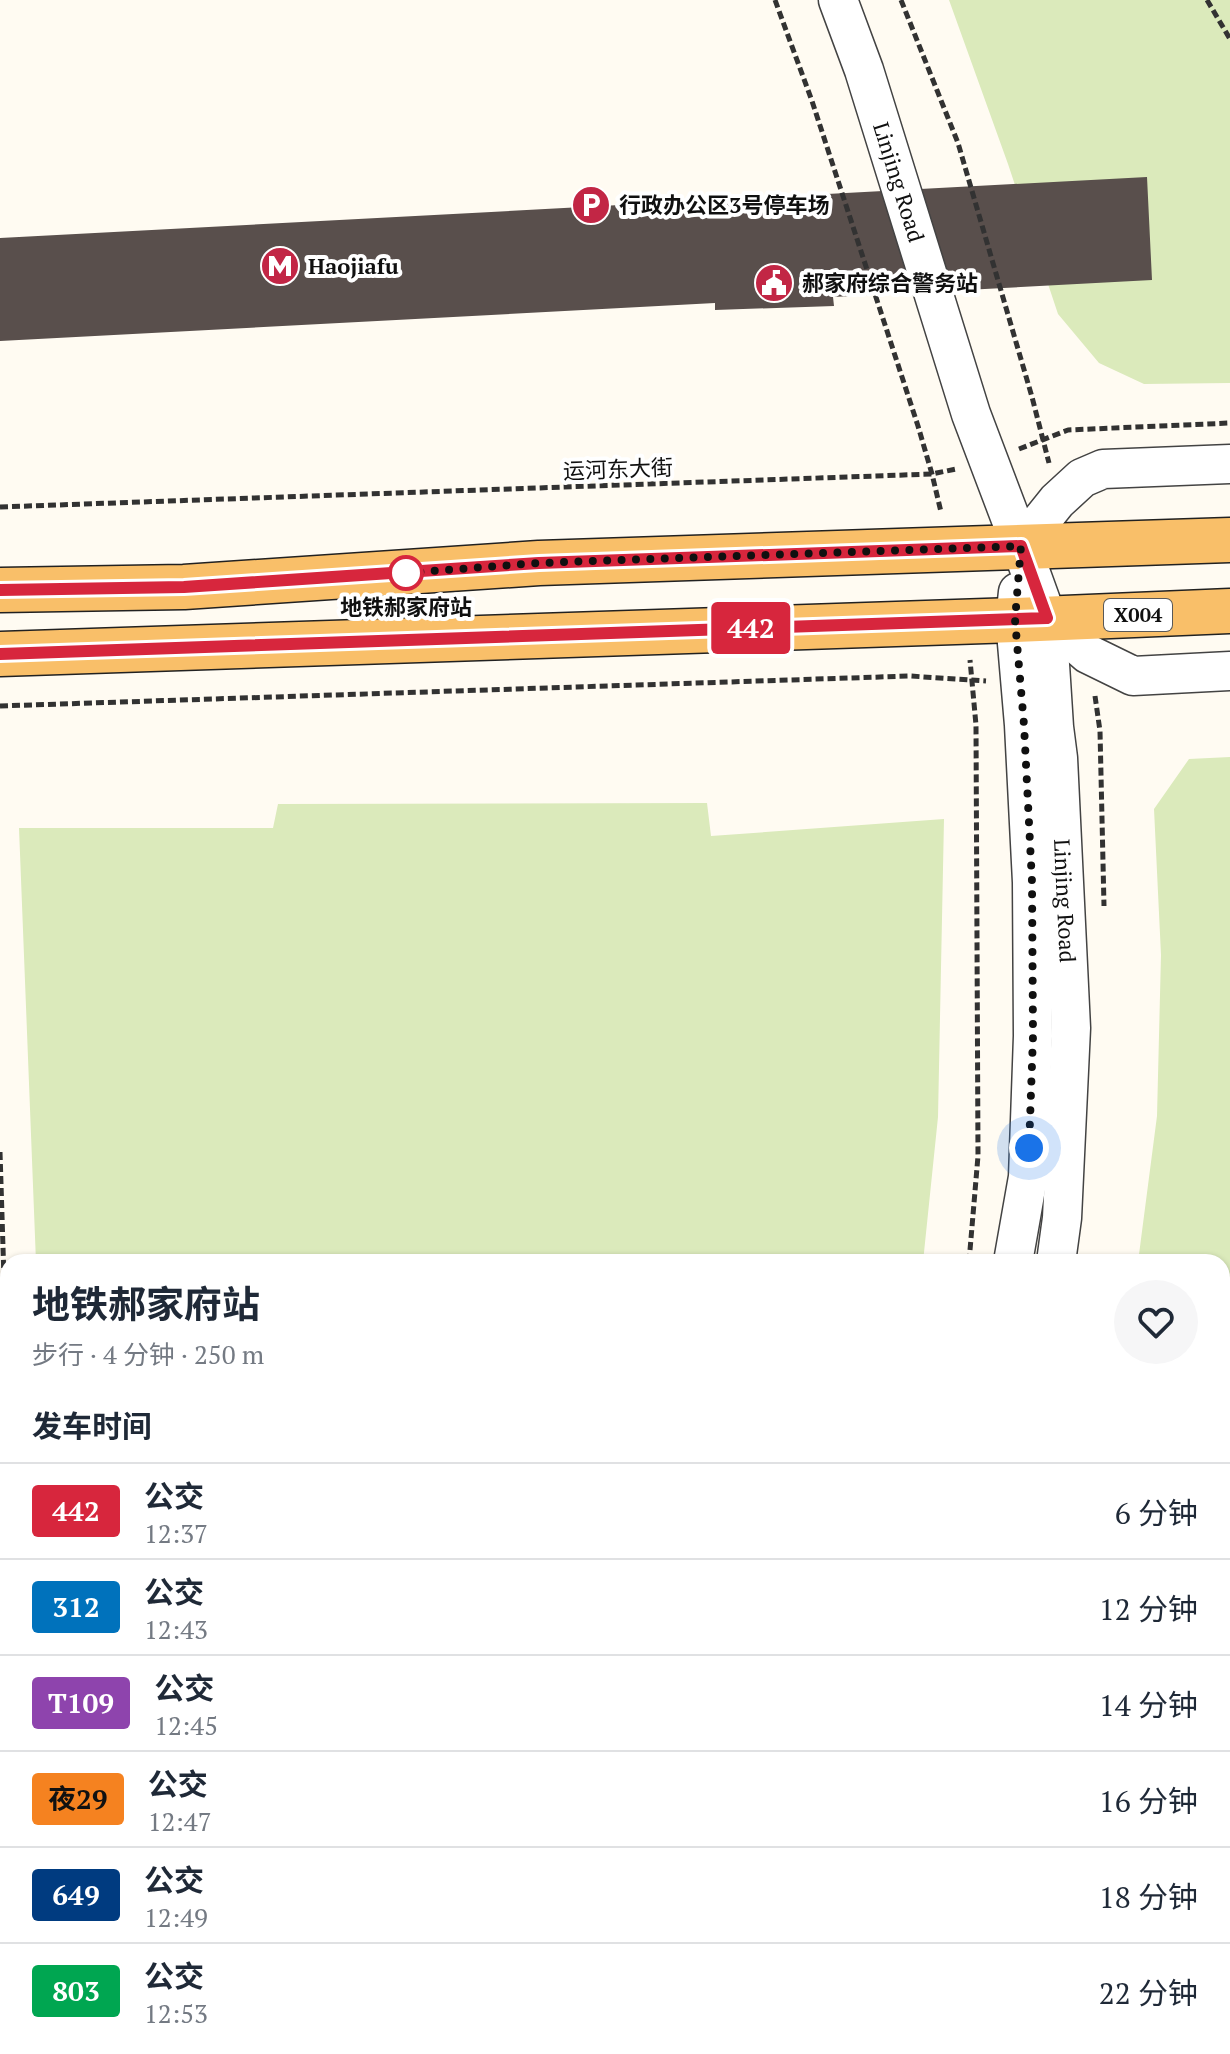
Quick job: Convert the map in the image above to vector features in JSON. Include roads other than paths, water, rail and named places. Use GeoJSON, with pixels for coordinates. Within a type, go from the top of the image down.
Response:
{"type":"FeatureCollection","features":[{"type":"Feature","properties":{"kind":"main road"},"geometry":{"type":"LineString","coordinates":[[0,590],[184,587],[539,563],[1230,540]]}},
{"type":"Feature","properties":{"kind":"main road","name":"X004"},"geometry":{"type":"LineString","coordinates":[[0,654],[1230,611]]}},
{"type":"Feature","properties":{"kind":"street","name":"Linjing Road"},"geometry":{"type":"LineString","coordinates":[[838,0],[864,70],[971,414],[1021,546],[1037,688],[1032,882],[1033,1036],[1028,1177],[1014,1254]]}},
{"type":"Feature","properties":{"kind":"street"},"geometry":{"type":"LineString","coordinates":[[1021,546],[1057,501],[1082,478],[1103,469],[1230,464]]}},
{"type":"Feature","properties":{"kind":"street"},"geometry":{"type":"LineString","coordinates":[[1031,619],[1088,654],[1133,676],[1230,671]]}},
{"type":"Feature","properties":{"kind":"street","name":"Linjing Road"},"geometry":{"type":"LineString","coordinates":[[1037,688],[1054,727],[1058,758],[1071,1028],[1062,1218],[1057,1254]]}},
{"type":"Feature","properties":{"kind":"place","name":"行政办公区3号停车场"},"geometry":{"type":"Point","coordinates":[591,205]}},
{"type":"Feature","properties":{"kind":"place","name":"Haojiafu"},"geometry":{"type":"Point","coordinates":[280,266]}},
{"type":"Feature","properties":{"kind":"place","name":"郝家府综合警务站"},"geometry":{"type":"Point","coordinates":[774,283]}},
{"type":"Feature","properties":{"kind":"place","name":"地铁郝家府站"},"geometry":{"type":"Point","coordinates":[406,573]}}]}
